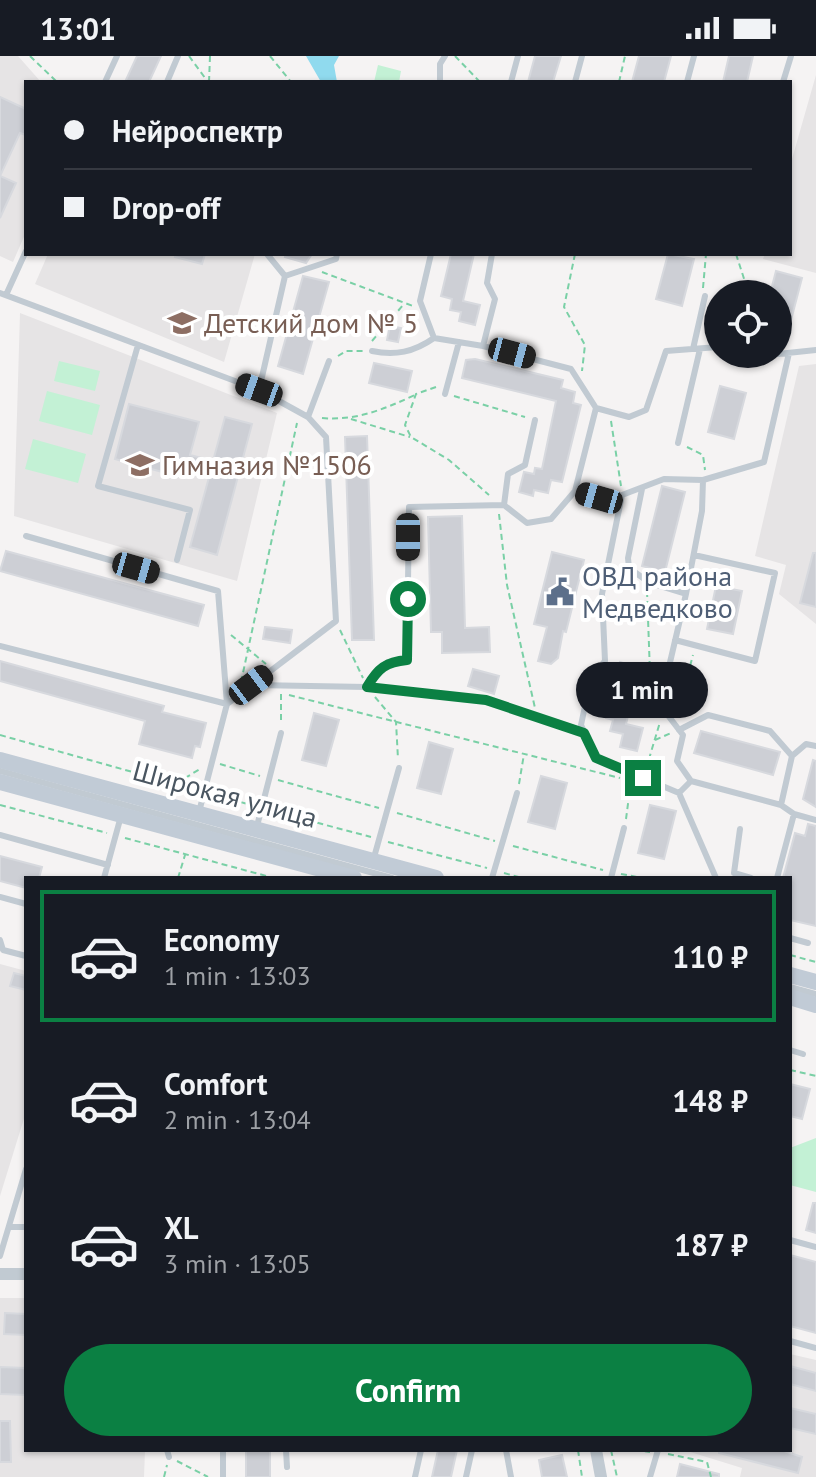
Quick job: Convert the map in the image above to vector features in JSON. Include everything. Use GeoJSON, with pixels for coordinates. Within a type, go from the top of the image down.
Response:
{"type":"FeatureCollection","features":[{"type":"Feature","properties":{"kind":"main road","name":"Широкая улица"},"geometry":{"type":"LineString","coordinates":[[0,760],[132,810]]}},
{"type":"Feature","properties":{"kind":"main road","name":"Широкая улица"},"geometry":{"type":"LineString","coordinates":[[0,782],[193,824],[348,876]]}},
{"type":"Feature","properties":{"kind":"main road","name":"Широкая улица"},"geometry":{"type":"LineString","coordinates":[[193,824],[256,829],[429,876]]}},
{"type":"Feature","properties":{"kind":"main road"},"geometry":{"type":"LineString","coordinates":[[792,976],[816,982]]}},
{"type":"Feature","properties":{"kind":"main road"},"geometry":{"type":"LineString","coordinates":[[792,998],[816,1005]]}},
{"type":"Feature","properties":{"kind":"street"},"geometry":{"type":"LineString","coordinates":[[0,1274],[24,1274]]}},
{"type":"Feature","properties":{"kind":"street"},"geometry":{"type":"LineString","coordinates":[[596,1452],[601,1477]]}},
{"type":"Feature","properties":{"kind":"lane"},"geometry":{"type":"LineString","coordinates":[[106,80],[117,56]]}},
{"type":"Feature","properties":{"kind":"lane"},"geometry":{"type":"LineString","coordinates":[[168,80],[178,56]]}},
{"type":"Feature","properties":{"kind":"lane"},"geometry":{"type":"LineString","coordinates":[[440,80],[440,64],[445,56]]}},
{"type":"Feature","properties":{"kind":"lane"},"geometry":{"type":"LineString","coordinates":[[512,80],[518,56]]}},
{"type":"Feature","properties":{"kind":"lane"},"geometry":{"type":"LineString","coordinates":[[576,80],[582,56]]}},
{"type":"Feature","properties":{"kind":"lane"},"geometry":{"type":"LineString","coordinates":[[688,80],[694,56]]}},
{"type":"Feature","properties":{"kind":"lane"},"geometry":{"type":"LineString","coordinates":[[784,80],[791,56]]}},
{"type":"Feature","properties":{"kind":"lane"},"geometry":{"type":"LineString","coordinates":[[24,255],[3,294],[259,390],[300,409],[326,437],[336,621],[227,704]]}},
{"type":"Feature","properties":{"kind":"lane"},"geometry":{"type":"LineString","coordinates":[[269,256],[285,276]]}},
{"type":"Feature","properties":{"kind":"lane"},"geometry":{"type":"LineString","coordinates":[[285,276],[336,259],[337,256]]}},
{"type":"Feature","properties":{"kind":"lane"},"geometry":{"type":"LineString","coordinates":[[431,256],[420,301],[434,338]]}},
{"type":"Feature","properties":{"kind":"lane"},"geometry":{"type":"LineString","coordinates":[[483,346],[495,299],[487,283],[492,256]]}},
{"type":"Feature","properties":{"kind":"lane"},"geometry":{"type":"LineString","coordinates":[[259,390],[285,276]]}},
{"type":"Feature","properties":{"kind":"lane"},"geometry":{"type":"LineString","coordinates":[[678,443],[704,302]]}},
{"type":"Feature","properties":{"kind":"lane"},"geometry":{"type":"LineString","coordinates":[[372,351],[387,354],[418,349],[434,338],[483,346],[571,369],[596,408],[629,417],[646,410],[666,351],[704,348]]}},
{"type":"Feature","properties":{"kind":"lane"},"geometry":{"type":"LineString","coordinates":[[445,394],[459,342]]}},
{"type":"Feature","properties":{"kind":"lane"},"geometry":{"type":"LineString","coordinates":[[138,345],[98,486],[190,510],[177,560]]}},
{"type":"Feature","properties":{"kind":"lane"},"geometry":{"type":"LineString","coordinates":[[792,353],[816,350]]}},
{"type":"Feature","properties":{"kind":"lane"},"geometry":{"type":"LineString","coordinates":[[308,417],[329,361]]}},
{"type":"Feature","properties":{"kind":"lane"},"geometry":{"type":"LineString","coordinates":[[575,491],[599,498],[622,495],[664,479],[705,480],[764,462],[786,368]]}},
{"type":"Feature","properties":{"kind":"lane"},"geometry":{"type":"LineString","coordinates":[[367,687],[374,674],[388,662],[407,660],[409,507],[498,504],[527,523],[551,519],[575,491],[596,408]]}},
{"type":"Feature","properties":{"kind":"lane"},"geometry":{"type":"LineString","coordinates":[[498,504],[508,474],[525,465],[535,420]]}},
{"type":"Feature","properties":{"kind":"lane"},"geometry":{"type":"LineString","coordinates":[[705,480],[694,555],[660,705],[683,735],[677,761],[691,781],[781,805],[794,814],[816,820]]}},
{"type":"Feature","properties":{"kind":"lane"},"geometry":{"type":"LineString","coordinates":[[642,489],[628,558],[629,568],[646,581],[686,594]]}},
{"type":"Feature","properties":{"kind":"lane"},"geometry":{"type":"LineString","coordinates":[[622,495],[602,594],[605,661],[591,678],[581,725],[596,758],[643,781],[679,793],[715,876]]}},
{"type":"Feature","properties":{"kind":"lane"},"geometry":{"type":"LineString","coordinates":[[26,536],[218,591],[227,704],[193,824]]}},
{"type":"Feature","properties":{"kind":"lane"},"geometry":{"type":"LineString","coordinates":[[675,640],[755,661],[775,573],[694,555]]}},
{"type":"Feature","properties":{"kind":"lane"},"geometry":{"type":"LineString","coordinates":[[0,646],[227,704]]}},
{"type":"Feature","properties":{"kind":"lane"},"geometry":{"type":"LineString","coordinates":[[251,685],[367,687],[486,700],[584,733]]}},
{"type":"Feature","properties":{"kind":"lane"},"geometry":{"type":"LineString","coordinates":[[677,727],[708,715],[770,731],[792,756]]}},
{"type":"Feature","properties":{"kind":"lane"},"geometry":{"type":"LineString","coordinates":[[256,829],[281,733]]}},
{"type":"Feature","properties":{"kind":"lane"},"geometry":{"type":"LineString","coordinates":[[781,805],[792,756],[806,744],[816,746]]}},
{"type":"Feature","properties":{"kind":"lane"},"geometry":{"type":"LineString","coordinates":[[373,861],[399,768]]}},
{"type":"Feature","properties":{"kind":"lane","name":"Широкая улица"},"geometry":{"type":"LineString","coordinates":[[0,771],[132,810]]}},
{"type":"Feature","properties":{"kind":"lane"},"geometry":{"type":"LineString","coordinates":[[679,793],[691,781]]}},
{"type":"Feature","properties":{"kind":"lane"},"geometry":{"type":"LineString","coordinates":[[493,876],[517,793]]}},
{"type":"Feature","properties":{"kind":"lane"},"geometry":{"type":"LineString","coordinates":[[105,876],[115,835],[132,810]]}},
{"type":"Feature","properties":{"kind":"lane"},"geometry":{"type":"LineString","coordinates":[[778,876],[794,814]]}},
{"type":"Feature","properties":{"kind":"lane","name":"Широкая улица"},"geometry":{"type":"LineString","coordinates":[[193,824],[385,876]]}},
{"type":"Feature","properties":{"kind":"lane"},"geometry":{"type":"LineString","coordinates":[[612,875],[624,828]]}},
{"type":"Feature","properties":{"kind":"lane"},"geometry":{"type":"LineString","coordinates":[[740,829],[733,866],[734,873],[743,876]]}},
{"type":"Feature","properties":{"kind":"lane"},"geometry":{"type":"LineString","coordinates":[[0,835],[108,865]]}},
{"type":"Feature","properties":{"kind":"lane"},"geometry":{"type":"LineString","coordinates":[[749,876],[750,869]]}},
{"type":"Feature","properties":{"kind":"lane"},"geometry":{"type":"LineString","coordinates":[[0,897],[24,903]]}},
{"type":"Feature","properties":{"kind":"lane"},"geometry":{"type":"LineString","coordinates":[[792,939],[808,943]]}},
{"type":"Feature","properties":{"kind":"lane"},"geometry":{"type":"LineString","coordinates":[[0,940],[3,950],[24,955]]}},
{"type":"Feature","properties":{"kind":"lane"},"geometry":{"type":"LineString","coordinates":[[792,988],[816,994]]}},
{"type":"Feature","properties":{"kind":"lane"},"geometry":{"type":"LineString","coordinates":[[792,1051],[803,1054]]}},
{"type":"Feature","properties":{"kind":"lane"},"geometry":{"type":"LineString","coordinates":[[0,1256],[24,1177]]}},
{"type":"Feature","properties":{"kind":"lane"},"geometry":{"type":"LineString","coordinates":[[11,1227],[24,1227]]}},
{"type":"Feature","properties":{"kind":"lane"},"geometry":{"type":"LineString","coordinates":[[792,1241],[816,1247]]}},
{"type":"Feature","properties":{"kind":"lane"},"geometry":{"type":"LineString","coordinates":[[792,1342],[816,1348]]}},
{"type":"Feature","properties":{"kind":"lane"},"geometry":{"type":"LineString","coordinates":[[223,1452],[223,1477]]}},
{"type":"Feature","properties":{"kind":"lane"},"geometry":{"type":"LineString","coordinates":[[286,1452],[287,1467]]}},
{"type":"Feature","properties":{"kind":"lane"},"geometry":{"type":"LineString","coordinates":[[415,1477],[421,1452]]}},
{"type":"Feature","properties":{"kind":"lane"},"geometry":{"type":"LineString","coordinates":[[466,1477],[472,1452]]}},
{"type":"Feature","properties":{"kind":"lane"},"geometry":{"type":"LineString","coordinates":[[506,1452],[511,1477]]}},
{"type":"Feature","properties":{"kind":"lane"},"geometry":{"type":"LineString","coordinates":[[650,1477],[657,1452]]}},
{"type":"Feature","properties":{"kind":"path"},"geometry":{"type":"LineString","coordinates":[[30,56],[55,80]]}},
{"type":"Feature","properties":{"kind":"path"},"geometry":{"type":"LineString","coordinates":[[189,56],[207,80]]}},
{"type":"Feature","properties":{"kind":"path"},"geometry":{"type":"LineString","coordinates":[[208,80],[210,56]]}},
{"type":"Feature","properties":{"kind":"path"},"geometry":{"type":"LineString","coordinates":[[270,56],[289,80]]}},
{"type":"Feature","properties":{"kind":"path"},"geometry":{"type":"LineString","coordinates":[[455,56],[478,80]]}},
{"type":"Feature","properties":{"kind":"path"},"geometry":{"type":"LineString","coordinates":[[619,80],[625,56]]}},
{"type":"Feature","properties":{"kind":"path"},"geometry":{"type":"LineString","coordinates":[[575,256],[564,307],[585,345],[580,384]]}},
{"type":"Feature","properties":{"kind":"path"},"geometry":{"type":"LineString","coordinates":[[704,292],[701,281],[706,256]]}},
{"type":"Feature","properties":{"kind":"path"},"geometry":{"type":"LineString","coordinates":[[737,256],[744,280]]}},
{"type":"Feature","properties":{"kind":"path"},"geometry":{"type":"LineString","coordinates":[[309,268],[423,309]]}},
{"type":"Feature","properties":{"kind":"path"},"geometry":{"type":"LineString","coordinates":[[371,341],[405,303]]}},
{"type":"Feature","properties":{"kind":"path"},"geometry":{"type":"LineString","coordinates":[[329,361],[346,351],[372,351]]}},
{"type":"Feature","properties":{"kind":"path"},"geometry":{"type":"LineString","coordinates":[[308,417],[349,418],[376,413],[448,383]]}},
{"type":"Feature","properties":{"kind":"path"},"geometry":{"type":"LineString","coordinates":[[411,437],[405,425],[416,394]]}},
{"type":"Feature","properties":{"kind":"path"},"geometry":{"type":"LineString","coordinates":[[445,394],[535,420]]}},
{"type":"Feature","properties":{"kind":"path"},"geometry":{"type":"LineString","coordinates":[[238,695],[300,409]]}},
{"type":"Feature","properties":{"kind":"path"},"geometry":{"type":"LineString","coordinates":[[610,411],[622,495]]}},
{"type":"Feature","properties":{"kind":"path"},"geometry":{"type":"LineString","coordinates":[[349,418],[411,437],[449,460],[498,504],[507,585],[537,717]]}},
{"type":"Feature","properties":{"kind":"path"},"geometry":{"type":"LineString","coordinates":[[678,443],[703,455],[705,480]]}},
{"type":"Feature","properties":{"kind":"path"},"geometry":{"type":"LineString","coordinates":[[646,581],[650,673],[663,690]]}},
{"type":"Feature","properties":{"kind":"path"},"geometry":{"type":"LineString","coordinates":[[221,627],[272,670]]}},
{"type":"Feature","properties":{"kind":"path"},"geometry":{"type":"LineString","coordinates":[[654,741],[677,727],[696,646]]}},
{"type":"Feature","properties":{"kind":"path"},"geometry":{"type":"LineString","coordinates":[[281,733],[281,693],[631,781],[643,781],[663,709]]}},
{"type":"Feature","properties":{"kind":"path"},"geometry":{"type":"LineString","coordinates":[[682,696],[703,717]]}},
{"type":"Feature","properties":{"kind":"path"},"geometry":{"type":"LineString","coordinates":[[517,793],[524,754]]}},
{"type":"Feature","properties":{"kind":"path"},"geometry":{"type":"LineString","coordinates":[[170,798],[175,784],[212,762],[612,875]]}},
{"type":"Feature","properties":{"kind":"path"},"geometry":{"type":"LineString","coordinates":[[624,828],[631,781]]}},
{"type":"Feature","properties":{"kind":"path"},"geometry":{"type":"LineString","coordinates":[[0,805],[267,876]]}},
{"type":"Feature","properties":{"kind":"path"},"geometry":{"type":"LineString","coordinates":[[152,845],[156,834]]}},
{"type":"Feature","properties":{"kind":"path"},"geometry":{"type":"LineString","coordinates":[[394,851],[396,844]]}},
{"type":"Feature","properties":{"kind":"path"},"geometry":{"type":"LineString","coordinates":[[179,876],[185,854]]}},
{"type":"Feature","properties":{"kind":"path"},"geometry":{"type":"LineString","coordinates":[[792,956],[816,962]]}},
{"type":"Feature","properties":{"kind":"path"},"geometry":{"type":"LineString","coordinates":[[792,1070],[816,1076]]}},
{"type":"Feature","properties":{"kind":"path"},"geometry":{"type":"LineString","coordinates":[[578,1452],[582,1477]]}},
{"type":"Feature","properties":{"kind":"path"},"geometry":{"type":"LineString","coordinates":[[611,1452],[617,1477]]}},
{"type":"Feature","properties":{"kind":"path"},"geometry":{"type":"LineString","coordinates":[[662,1452],[707,1462],[711,1477]]}},
{"type":"Feature","properties":{"kind":"path"},"geometry":{"type":"LineString","coordinates":[[164,1477],[168,1453],[208,1477]]}},
{"type":"Feature","properties":{"kind":"shaded area"},"geometry":{"type":"Polygon","coordinates":[[[0,56],[18,56],[39,80],[24,80],[24,237],[13,262],[0,256],[0,56]]]}},
{"type":"Feature","properties":{"kind":"shaded area"},"geometry":{"type":"Polygon","coordinates":[[[816,75],[816,273],[763,259],[764,256],[792,256],[792,159],[816,75]]]}},
{"type":"Feature","properties":{"kind":"shaded area","name":"Детский дом № 5"},"geometry":{"type":"Polygon","coordinates":[[[47,256],[254,256],[224,362],[35,284],[47,256]]]}},
{"type":"Feature","properties":{"kind":"shaded area","name":"Гимназия №1506"},"geometry":{"type":"Polygon","coordinates":[[[20,313],[277,413],[237,581],[14,516],[20,313]]]}},
{"type":"Feature","properties":{"kind":"shaded area"},"geometry":{"type":"Polygon","coordinates":[[[816,364],[816,624],[779,594],[786,565],[755,556],[799,366],[816,364]]]}},
{"type":"Feature","properties":{"kind":"shaded area"},"geometry":{"type":"Polygon","coordinates":[[[0,964],[24,970],[24,1118],[0,1196],[0,964]]]}},
{"type":"Feature","properties":{"kind":"shaded area"},"geometry":{"type":"Polygon","coordinates":[[[0,1298],[24,1298],[24,1452],[145,1452],[144,1477],[0,1477],[0,1298]]]}},
{"type":"Feature","properties":{"kind":"shaded area"},"geometry":{"type":"Polygon","coordinates":[[[792,1354],[816,1360],[816,1477],[740,1477],[742,1468],[690,1452],[792,1452],[792,1354]]]}},
{"type":"Feature","properties":{"kind":"green space"},"geometry":{"type":"Polygon","coordinates":[[[378,65],[401,71],[399,80],[374,80],[378,65]]]}},
{"type":"Feature","properties":{"kind":"green space"},"geometry":{"type":"Polygon","coordinates":[[[59,361],[100,371],[95,391],[54,381],[59,361]]]}},
{"type":"Feature","properties":{"kind":"green space"},"geometry":{"type":"Polygon","coordinates":[[[47,391],[100,405],[92,435],[39,421],[47,391]]]}},
{"type":"Feature","properties":{"kind":"green space"},"geometry":{"type":"Polygon","coordinates":[[[33,439],[86,454],[78,483],[25,469],[33,439]]]}},
{"type":"Feature","properties":{"kind":"green space"},"geometry":{"type":"Polygon","coordinates":[[[816,1138],[816,1192],[792,1186],[792,1147],[816,1138]]]}},
{"type":"Feature","properties":{"kind":"water"},"geometry":{"type":"Polygon","coordinates":[[[306,56],[339,56],[334,65],[337,80],[320,80],[306,56]]]}},
{"type":"Feature","properties":{"kind":"building"},"geometry":{"type":"Polygon","coordinates":[[[137,56],[161,56],[150,80],[126,80],[137,56]]]}},
{"type":"Feature","properties":{"kind":"building"},"geometry":{"type":"Polygon","coordinates":[[[535,56],[561,56],[554,80],[529,80],[535,56]]]}},
{"type":"Feature","properties":{"kind":"building"},"geometry":{"type":"Polygon","coordinates":[[[639,56],[671,56],[665,80],[633,80],[639,56]]]}},
{"type":"Feature","properties":{"kind":"building"},"geometry":{"type":"Polygon","coordinates":[[[729,56],[753,56],[747,80],[723,80],[729,56]]]}},
{"type":"Feature","properties":{"kind":"building"},"geometry":{"type":"Polygon","coordinates":[[[0,97],[24,108],[24,134],[20,133],[0,176],[0,97]]]}},
{"type":"Feature","properties":{"kind":"building"},"geometry":{"type":"Polygon","coordinates":[[[0,176],[16,183],[0,218],[0,176]]]}},
{"type":"Feature","properties":{"kind":"building"},"geometry":{"type":"Polygon","coordinates":[[[175,256],[204,256],[202,264],[175,256]]]}},
{"type":"Feature","properties":{"kind":"building"},"geometry":{"type":"Polygon","coordinates":[[[285,256],[311,256],[306,263],[285,256]]]}},
{"type":"Feature","properties":{"kind":"building"},"geometry":{"type":"Polygon","coordinates":[[[451,256],[474,256],[463,301],[480,305],[475,325],[459,321],[461,312],[450,310],[452,299],[441,296],[451,256]]]}},
{"type":"Feature","properties":{"kind":"building"},"geometry":{"type":"Polygon","coordinates":[[[667,256],[694,259],[682,306],[656,299],[667,256]]]}},
{"type":"Feature","properties":{"kind":"building"},"geometry":{"type":"Polygon","coordinates":[[[776,271],[802,278],[792,316],[792,280],[774,280],[776,271]]]}},
{"type":"Feature","properties":{"kind":"building"},"geometry":{"type":"Polygon","coordinates":[[[303,276],[329,282],[303,374],[278,366],[303,276]]]}},
{"type":"Feature","properties":{"kind":"building"},"geometry":{"type":"Polygon","coordinates":[[[390,326],[401,328],[398,342],[387,340],[390,326]]]}},
{"type":"Feature","properties":{"kind":"building"},"geometry":{"type":"Polygon","coordinates":[[[475,359],[563,380],[561,388],[575,392],[573,403],[581,405],[562,482],[551,480],[548,493],[534,490],[533,496],[519,492],[524,472],[534,474],[535,468],[542,469],[556,401],[462,378],[466,360],[475,359]]]}},
{"type":"Feature","properties":{"kind":"building"},"geometry":{"type":"Polygon","coordinates":[[[374,363],[412,371],[407,392],[369,383],[374,363]]]}},
{"type":"Feature","properties":{"kind":"building"},"geometry":{"type":"Polygon","coordinates":[[[720,386],[746,393],[734,439],[708,432],[720,386]]]}},
{"type":"Feature","properties":{"kind":"building"},"geometry":{"type":"Polygon","coordinates":[[[129,404],[199,422],[190,455],[213,461],[225,417],[252,424],[217,555],[190,547],[211,470],[188,464],[184,478],[115,459],[129,404]]]}},
{"type":"Feature","properties":{"kind":"building"},"geometry":{"type":"Polygon","coordinates":[[[367,436],[374,640],[352,640],[345,437],[367,436]]]}},
{"type":"Feature","properties":{"kind":"building"},"geometry":{"type":"Polygon","coordinates":[[[662,486],[685,492],[665,572],[642,566],[662,486]]]}},
{"type":"Feature","properties":{"kind":"building"},"geometry":{"type":"Polygon","coordinates":[[[462,516],[465,628],[489,627],[490,652],[442,653],[442,632],[431,632],[428,517],[462,516]]]}},
{"type":"Feature","properties":{"kind":"building"},"geometry":{"type":"Polygon","coordinates":[[[6,551],[204,605],[198,626],[0,571],[6,551]]]}},
{"type":"Feature","properties":{"kind":"building"},"geometry":{"type":"Polygon","coordinates":[[[552,552],[584,560],[558,658],[551,664],[538,661],[547,627],[534,624],[552,552]]]}},
{"type":"Feature","properties":{"kind":"building"},"geometry":{"type":"Polygon","coordinates":[[[813,553],[816,553],[816,607],[800,603],[813,553]]]}},
{"type":"Feature","properties":{"kind":"building"},"geometry":{"type":"Polygon","coordinates":[[[716,586],[742,591],[733,634],[707,629],[716,586]]]}},
{"type":"Feature","properties":{"kind":"building"},"geometry":{"type":"Polygon","coordinates":[[[265,627],[292,630],[290,643],[263,639],[265,627]]]}},
{"type":"Feature","properties":{"kind":"building"},"geometry":{"type":"Polygon","coordinates":[[[0,661],[164,706],[162,712],[206,723],[200,747],[195,746],[192,758],[139,744],[145,721],[0,681],[0,661]]]}},
{"type":"Feature","properties":{"kind":"building"},"geometry":{"type":"Polygon","coordinates":[[[620,662],[640,668],[626,724],[643,728],[637,751],[620,747],[623,734],[610,731],[613,720],[606,718],[620,662]]]}},
{"type":"Feature","properties":{"kind":"building"},"geometry":{"type":"Polygon","coordinates":[[[473,669],[499,676],[494,694],[468,686],[473,669]]]}},
{"type":"Feature","properties":{"kind":"building"},"geometry":{"type":"Polygon","coordinates":[[[314,713],[339,720],[326,766],[302,760],[314,713]]]}},
{"type":"Feature","properties":{"kind":"building"},"geometry":{"type":"Polygon","coordinates":[[[701,731],[780,752],[773,775],[694,753],[701,731]]]}},
{"type":"Feature","properties":{"kind":"building"},"geometry":{"type":"Polygon","coordinates":[[[429,742],[453,749],[441,794],[417,788],[429,742]]]}},
{"type":"Feature","properties":{"kind":"building"},"geometry":{"type":"Polygon","coordinates":[[[813,760],[816,761],[816,807],[803,799],[813,760]]]}},
{"type":"Feature","properties":{"kind":"building"},"geometry":{"type":"Polygon","coordinates":[[[541,776],[567,783],[555,829],[528,822],[541,776]]]}},
{"type":"Feature","properties":{"kind":"building"},"geometry":{"type":"Polygon","coordinates":[[[650,805],[676,811],[664,859],[638,853],[650,805]]]}},
{"type":"Feature","properties":{"kind":"building"},"geometry":{"type":"Polygon","coordinates":[[[808,824],[816,826],[816,926],[792,920],[792,876],[784,876],[795,833],[805,836],[808,824]]]}},
{"type":"Feature","properties":{"kind":"building"},"geometry":{"type":"Polygon","coordinates":[[[0,856],[42,867],[40,876],[24,876],[24,887],[0,881],[0,856]]]}},
{"type":"Feature","properties":{"kind":"building"},"geometry":{"type":"Polygon","coordinates":[[[14,973],[24,976],[24,990],[10,986],[14,973]]]}},
{"type":"Feature","properties":{"kind":"building"},"geometry":{"type":"Polygon","coordinates":[[[792,1084],[810,1089],[802,1119],[792,1116],[792,1084]]]}},
{"type":"Feature","properties":{"kind":"building"},"geometry":{"type":"Polygon","coordinates":[[[813,1203],[816,1203],[816,1233],[806,1230],[813,1203]]]}},
{"type":"Feature","properties":{"kind":"building"},"geometry":{"type":"Polygon","coordinates":[[[792,1256],[816,1262],[816,1333],[792,1327],[792,1256]]]}},
{"type":"Feature","properties":{"kind":"building"},"geometry":{"type":"Polygon","coordinates":[[[5,1313],[24,1314],[24,1335],[4,1334],[5,1313]]]}},
{"type":"Feature","properties":{"kind":"building"},"geometry":{"type":"Polygon","coordinates":[[[0,1367],[24,1368],[24,1395],[0,1394],[0,1367]]]}},
{"type":"Feature","properties":{"kind":"building"},"geometry":{"type":"Polygon","coordinates":[[[792,1367],[816,1373],[816,1391],[792,1385],[792,1367]]]}},
{"type":"Feature","properties":{"kind":"building"},"geometry":{"type":"Polygon","coordinates":[[[792,1408],[816,1414],[816,1434],[792,1428],[792,1408]]]}},
{"type":"Feature","properties":{"kind":"building"},"geometry":{"type":"Polygon","coordinates":[[[0,1421],[10,1421],[11,1462],[0,1462],[0,1421]]]}},
{"type":"Feature","properties":{"kind":"building"},"geometry":{"type":"Polygon","coordinates":[[[246,1452],[270,1452],[270,1477],[246,1477],[246,1452]]]}},
{"type":"Feature","properties":{"kind":"building"},"geometry":{"type":"Polygon","coordinates":[[[438,1452],[457,1452],[451,1477],[432,1477],[438,1452]]]}},
{"type":"Feature","properties":{"kind":"building"},"geometry":{"type":"Polygon","coordinates":[[[787,1452],[802,1457],[798,1473],[719,1453],[787,1452]]]}},
{"type":"Feature","properties":{"kind":"building"},"geometry":{"type":"Polygon","coordinates":[[[562,1455],[567,1477],[542,1477],[539,1460],[562,1455]]]}},
{"type":"Feature","properties":{"kind":"building"},"geometry":{"type":"Polygon","coordinates":[[[680,1464],[719,1474],[719,1477],[677,1477],[680,1464]]]}},
{"type":"Feature","properties":{"kind":"place","name":"Детский дом № 5"},"geometry":{"type":"Point","coordinates":[182,323]}},
{"type":"Feature","properties":{"kind":"place","name":"Гимназия №1506"},"geometry":{"type":"Point","coordinates":[140,465]}},
{"type":"Feature","properties":{"kind":"place","name":"ОВД района Медведково"},"geometry":{"type":"Point","coordinates":[560,592]}},
{"type":"Feature","properties":{"kind":"route"},"geometry":{"type":"LineString","coordinates":[[408,599],[407,660],[388,662],[374,674],[367,687],[486,700],[584,733],[596,758],[643,778]]}}]}
